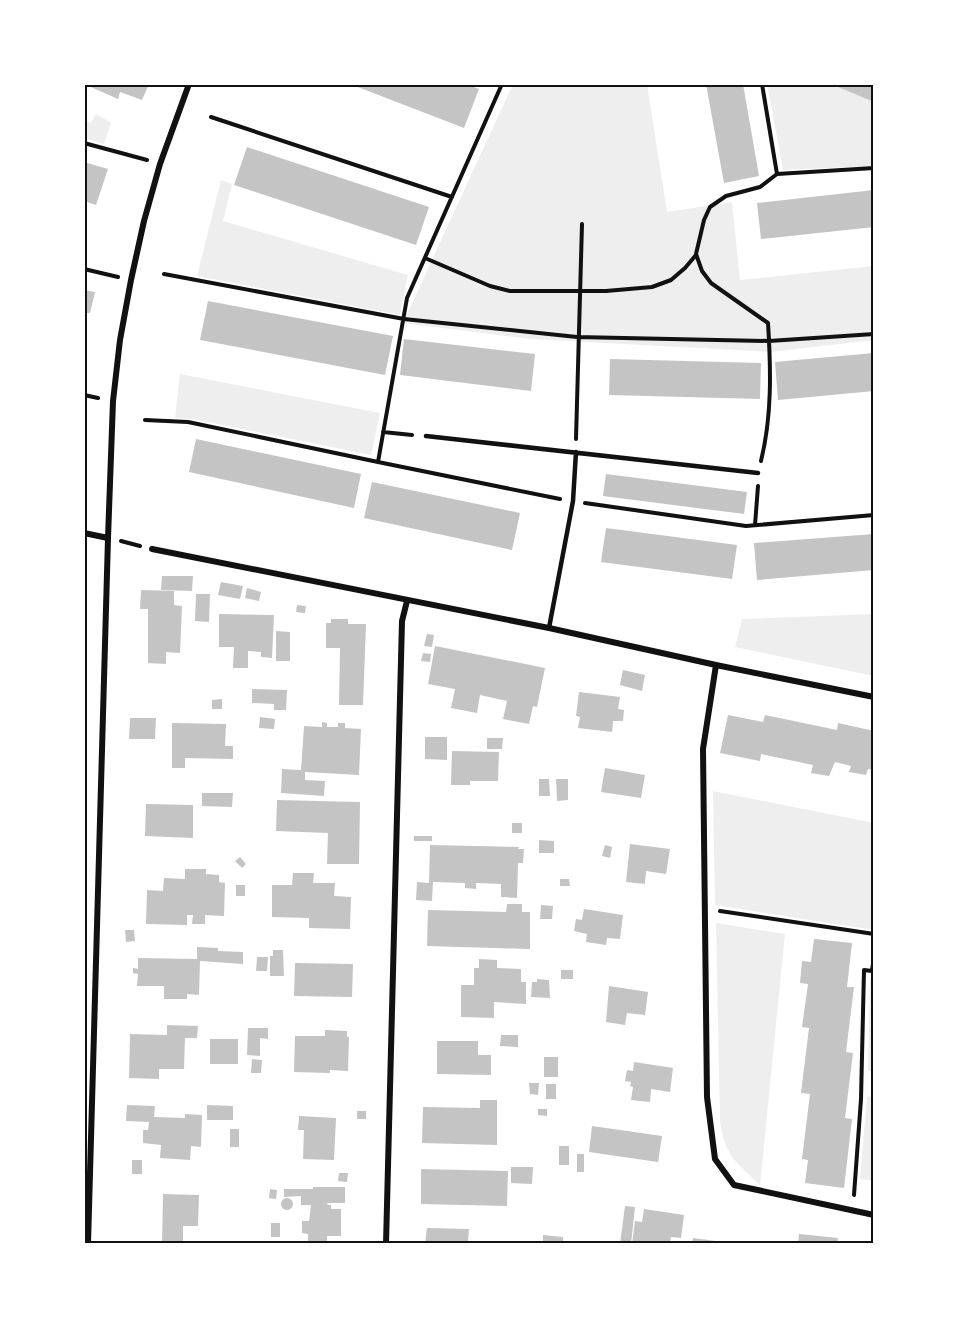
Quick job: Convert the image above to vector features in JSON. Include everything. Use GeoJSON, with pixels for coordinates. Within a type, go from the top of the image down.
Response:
{"type":"FeatureCollection","features":[{"type":"Feature","properties":{"kind":"street"},"geometry":{"type":"LineString","coordinates":[[88,1244],[113,401],[120,340],[131,280],[160,164],[189,84]]}},
{"type":"Feature","properties":{"kind":"street"},"geometry":{"type":"LineString","coordinates":[[84,533],[108,538]]}},
{"type":"Feature","properties":{"kind":"street"},"geometry":{"type":"LineString","coordinates":[[152,549],[549,628],[874,697]]}},
{"type":"Feature","properties":{"kind":"street"},"geometry":{"type":"LineString","coordinates":[[386,1244],[402,621],[407,601]]}},
{"type":"Feature","properties":{"kind":"street"},"geometry":{"type":"LineString","coordinates":[[716,665],[704,749],[707,1097],[715,1159],[734,1185],[874,1215]]}},
{"type":"Feature","properties":{"kind":"lane"},"geometry":{"type":"LineString","coordinates":[[426,436],[758,473]]}},
{"type":"Feature","properties":{"kind":"lane"},"geometry":{"type":"LineString","coordinates":[[549,628],[573,501],[576,452]]}},
{"type":"Feature","properties":{"kind":"path"},"geometry":{"type":"LineString","coordinates":[[378,462],[408,298],[502,84]]}},
{"type":"Feature","properties":{"kind":"path"},"geometry":{"type":"LineString","coordinates":[[762,84],[777,174]]}},
{"type":"Feature","properties":{"kind":"path"},"geometry":{"type":"LineString","coordinates":[[211,117],[452,197]]}},
{"type":"Feature","properties":{"kind":"path"},"geometry":{"type":"LineString","coordinates":[[84,143],[160,164]]}},
{"type":"Feature","properties":{"kind":"path"},"geometry":{"type":"LineString","coordinates":[[425,258],[490,286],[510,291],[606,291],[652,287],[671,280],[685,268],[696,254],[704,220],[710,207],[726,196],[760,187],[777,174],[874,168]]}},
{"type":"Feature","properties":{"kind":"path"},"geometry":{"type":"LineString","coordinates":[[576,452],[577,337],[582,224]]}},
{"type":"Feature","properties":{"kind":"path"},"geometry":{"type":"LineString","coordinates":[[696,254],[702,271],[711,283],[768,323],[771,390],[766,440],[758,473],[755,525]]}},
{"type":"Feature","properties":{"kind":"path"},"geometry":{"type":"LineString","coordinates":[[84,269],[131,280]]}},
{"type":"Feature","properties":{"kind":"path"},"geometry":{"type":"LineString","coordinates":[[164,273],[404,319],[577,337],[769,342],[874,334]]}},
{"type":"Feature","properties":{"kind":"path"},"geometry":{"type":"LineString","coordinates":[[145,420],[188,422],[573,501],[746,526],[874,515]]}},
{"type":"Feature","properties":{"kind":"path"},"geometry":{"type":"LineString","coordinates":[[383,432],[426,436]]}},
{"type":"Feature","properties":{"kind":"path"},"geometry":{"type":"LineString","coordinates":[[108,538],[152,549]]}},
{"type":"Feature","properties":{"kind":"path"},"geometry":{"type":"LineString","coordinates":[[704,908],[874,934]]}},
{"type":"Feature","properties":{"kind":"path"},"geometry":{"type":"LineString","coordinates":[[850,1211],[854,1195],[861,1099],[864,970],[872,971],[874,956]]}},
{"type":"Feature","properties":{"kind":"shaded area"},"geometry":{"type":"Polygon","coordinates":[[[513,84],[647,84],[667,212],[732,202],[740,280],[874,266],[874,340],[771,352],[531,339],[403,323],[513,84]]]}},
{"type":"Feature","properties":{"kind":"shaded area"},"geometry":{"type":"Polygon","coordinates":[[[767,84],[874,84],[874,166],[783,170],[767,84]]]}},
{"type":"Feature","properties":{"kind":"shaded area"},"geometry":{"type":"Polygon","coordinates":[[[96,114],[111,123],[104,144],[84,138],[84,120],[91,123],[96,114]]]}},
{"type":"Feature","properties":{"kind":"shaded area"},"geometry":{"type":"Polygon","coordinates":[[[221,180],[232,184],[223,221],[408,275],[400,315],[197,276],[221,180]]]}},
{"type":"Feature","properties":{"kind":"shaded area"},"geometry":{"type":"Polygon","coordinates":[[[180,374],[380,413],[371,455],[193,419],[175,418],[180,374]]]}},
{"type":"Feature","properties":{"kind":"shaded area"},"geometry":{"type":"Polygon","coordinates":[[[874,614],[874,676],[735,647],[742,619],[874,614]]]}},
{"type":"Feature","properties":{"kind":"shaded area"},"geometry":{"type":"Polygon","coordinates":[[[713,791],[874,823],[874,930],[715,905],[713,791]]]}},
{"type":"Feature","properties":{"kind":"shaded area"},"geometry":{"type":"Polygon","coordinates":[[[716,923],[785,934],[760,1185],[732,1157],[724,1142],[722,1132],[716,923]]]}},
{"type":"Feature","properties":{"kind":"shaded area"},"geometry":{"type":"Polygon","coordinates":[[[870,978],[874,978],[874,1071],[868,1071],[870,978]]]}},
{"type":"Feature","properties":{"kind":"shaded area"},"geometry":{"type":"Polygon","coordinates":[[[874,1096],[874,1181],[860,1179],[867,1097],[874,1096]]]}},
{"type":"Feature","properties":{"kind":"building"},"geometry":{"type":"Polygon","coordinates":[[[84,84],[149,84],[142,100],[120,92],[118,99],[84,84]]]}},
{"type":"Feature","properties":{"kind":"building"},"geometry":{"type":"Polygon","coordinates":[[[350,84],[466,84],[479,89],[464,128],[350,84]]]}},
{"type":"Feature","properties":{"kind":"building"},"geometry":{"type":"Polygon","coordinates":[[[706,84],[743,84],[759,176],[724,183],[706,84]]]}},
{"type":"Feature","properties":{"kind":"building"},"geometry":{"type":"Polygon","coordinates":[[[831,84],[874,84],[874,102],[831,84]]]}},
{"type":"Feature","properties":{"kind":"building"},"geometry":{"type":"Polygon","coordinates":[[[247,147],[429,207],[416,245],[234,185],[247,147]]]}},
{"type":"Feature","properties":{"kind":"building"},"geometry":{"type":"Polygon","coordinates":[[[84,162],[108,169],[96,205],[84,201],[84,162]]]}},
{"type":"Feature","properties":{"kind":"building"},"geometry":{"type":"Polygon","coordinates":[[[874,190],[874,227],[761,239],[757,203],[874,190]]]}},
{"type":"Feature","properties":{"kind":"building"},"geometry":{"type":"Polygon","coordinates":[[[84,290],[95,292],[90,313],[84,313],[84,290]]]}},
{"type":"Feature","properties":{"kind":"building"},"geometry":{"type":"Polygon","coordinates":[[[208,301],[393,336],[385,375],[200,340],[208,301]]]}},
{"type":"Feature","properties":{"kind":"building"},"geometry":{"type":"Polygon","coordinates":[[[404,339],[535,354],[531,391],[400,375],[404,339]]]}},
{"type":"Feature","properties":{"kind":"building"},"geometry":{"type":"Polygon","coordinates":[[[874,353],[874,391],[778,400],[775,362],[874,353]]]}},
{"type":"Feature","properties":{"kind":"building"},"geometry":{"type":"Polygon","coordinates":[[[610,359],[761,363],[760,399],[609,395],[610,359]]]}},
{"type":"Feature","properties":{"kind":"building"},"geometry":{"type":"Polygon","coordinates":[[[196,439],[361,474],[354,508],[189,472],[196,439]]]}},
{"type":"Feature","properties":{"kind":"building"},"geometry":{"type":"Polygon","coordinates":[[[606,474],[747,492],[744,514],[603,496],[606,474]]]}},
{"type":"Feature","properties":{"kind":"building"},"geometry":{"type":"Polygon","coordinates":[[[372,482],[520,513],[512,550],[364,518],[372,482]]]}},
{"type":"Feature","properties":{"kind":"building"},"geometry":{"type":"Polygon","coordinates":[[[606,528],[737,545],[732,579],[601,562],[606,528]]]}},
{"type":"Feature","properties":{"kind":"building"},"geometry":{"type":"Polygon","coordinates":[[[874,534],[874,570],[757,580],[754,543],[874,534]]]}},
{"type":"Feature","properties":{"kind":"building"},"geometry":{"type":"Polygon","coordinates":[[[162,576],[193,576],[192,591],[161,590],[162,576]]]}},
{"type":"Feature","properties":{"kind":"building"},"geometry":{"type":"Polygon","coordinates":[[[221,582],[243,586],[240,599],[218,595],[221,582]]]}},
{"type":"Feature","properties":{"kind":"building"},"geometry":{"type":"Polygon","coordinates":[[[247,588],[261,592],[259,601],[245,598],[247,588]]]}},
{"type":"Feature","properties":{"kind":"building"},"geometry":{"type":"Polygon","coordinates":[[[141,590],[174,591],[174,605],[182,606],[180,653],[166,652],[166,664],[148,663],[148,609],[140,609],[141,590]]]}},
{"type":"Feature","properties":{"kind":"building"},"geometry":{"type":"Polygon","coordinates":[[[196,594],[210,594],[209,622],[195,621],[196,594]]]}},
{"type":"Feature","properties":{"kind":"building"},"geometry":{"type":"Polygon","coordinates":[[[297,605],[306,606],[305,613],[296,612],[297,605]]]}},
{"type":"Feature","properties":{"kind":"building"},"geometry":{"type":"Polygon","coordinates":[[[219,614],[274,615],[272,658],[261,657],[261,652],[248,651],[248,668],[233,668],[234,647],[219,647],[219,614]]]}},
{"type":"Feature","properties":{"kind":"building"},"geometry":{"type":"Polygon","coordinates":[[[331,619],[348,619],[348,624],[366,624],[363,705],[339,705],[340,648],[326,648],[326,623],[331,623],[331,619]]]}},
{"type":"Feature","properties":{"kind":"building"},"geometry":{"type":"Polygon","coordinates":[[[276,631],[290,632],[290,661],[276,661],[276,631]]]}},
{"type":"Feature","properties":{"kind":"building"},"geometry":{"type":"Polygon","coordinates":[[[427,634],[434,635],[432,647],[424,646],[427,634]]]}},
{"type":"Feature","properties":{"kind":"building"},"geometry":{"type":"Polygon","coordinates":[[[435,646],[545,668],[537,707],[533,706],[529,724],[503,719],[507,701],[480,695],[477,713],[451,708],[455,689],[428,684],[435,646]]]}},
{"type":"Feature","properties":{"kind":"building"},"geometry":{"type":"Polygon","coordinates":[[[423,653],[431,654],[430,662],[421,661],[423,653]]]}},
{"type":"Feature","properties":{"kind":"building"},"geometry":{"type":"Polygon","coordinates":[[[623,670],[645,675],[642,691],[620,685],[623,670]]]}},
{"type":"Feature","properties":{"kind":"building"},"geometry":{"type":"Polygon","coordinates":[[[252,689],[287,690],[286,710],[274,710],[274,704],[252,703],[252,689]]]}},
{"type":"Feature","properties":{"kind":"building"},"geometry":{"type":"Polygon","coordinates":[[[579,692],[620,697],[618,709],[624,710],[623,721],[613,721],[612,732],[578,728],[580,717],[576,716],[579,692]]]}},
{"type":"Feature","properties":{"kind":"building"},"geometry":{"type":"Polygon","coordinates":[[[222,699],[222,709],[212,709],[212,700],[222,699]]]}},
{"type":"Feature","properties":{"kind":"building"},"geometry":{"type":"Polygon","coordinates":[[[728,715],[763,722],[765,715],[837,730],[838,723],[874,731],[874,770],[868,769],[866,775],[849,772],[851,766],[835,762],[829,776],[811,773],[813,765],[761,754],[760,761],[720,753],[728,715]]]}},
{"type":"Feature","properties":{"kind":"building"},"geometry":{"type":"Polygon","coordinates":[[[260,717],[275,719],[274,729],[259,728],[260,717]]]}},
{"type":"Feature","properties":{"kind":"building"},"geometry":{"type":"Polygon","coordinates":[[[130,718],[156,718],[155,739],[129,739],[130,718]]]}},
{"type":"Feature","properties":{"kind":"building"},"geometry":{"type":"Polygon","coordinates":[[[322,722],[327,723],[327,727],[338,727],[338,723],[345,723],[345,728],[361,729],[359,775],[305,772],[305,780],[325,781],[324,796],[281,793],[282,769],[301,770],[304,726],[322,727],[322,722]]]}},
{"type":"Feature","properties":{"kind":"building"},"geometry":{"type":"Polygon","coordinates":[[[172,723],[226,724],[225,746],[233,746],[233,759],[185,758],[185,768],[172,768],[172,723]]]}},
{"type":"Feature","properties":{"kind":"building"},"geometry":{"type":"Polygon","coordinates":[[[425,737],[447,737],[447,760],[425,759],[425,737]]]}},
{"type":"Feature","properties":{"kind":"building"},"geometry":{"type":"Polygon","coordinates":[[[487,738],[503,738],[502,749],[487,749],[487,738]]]}},
{"type":"Feature","properties":{"kind":"building"},"geometry":{"type":"Polygon","coordinates":[[[452,751],[499,752],[498,781],[470,781],[470,785],[451,785],[452,751]]]}},
{"type":"Feature","properties":{"kind":"building"},"geometry":{"type":"Polygon","coordinates":[[[605,768],[645,775],[641,798],[601,792],[605,768]]]}},
{"type":"Feature","properties":{"kind":"building"},"geometry":{"type":"Polygon","coordinates":[[[539,779],[549,779],[550,796],[539,796],[539,779]]]}},
{"type":"Feature","properties":{"kind":"building"},"geometry":{"type":"Polygon","coordinates":[[[556,779],[568,779],[568,800],[557,801],[556,779]]]}},
{"type":"Feature","properties":{"kind":"building"},"geometry":{"type":"Polygon","coordinates":[[[202,793],[233,793],[232,807],[202,806],[202,793]]]}},
{"type":"Feature","properties":{"kind":"building"},"geometry":{"type":"Polygon","coordinates":[[[277,800],[360,802],[359,864],[327,864],[328,833],[276,831],[277,800]]]}},
{"type":"Feature","properties":{"kind":"building"},"geometry":{"type":"Polygon","coordinates":[[[146,804],[193,805],[193,838],[145,836],[146,804]]]}},
{"type":"Feature","properties":{"kind":"building"},"geometry":{"type":"Polygon","coordinates":[[[512,823],[522,823],[522,833],[512,833],[512,823]]]}},
{"type":"Feature","properties":{"kind":"building"},"geometry":{"type":"Polygon","coordinates":[[[414,836],[432,836],[432,841],[414,841],[414,836]]]}},
{"type":"Feature","properties":{"kind":"building"},"geometry":{"type":"Polygon","coordinates":[[[539,840],[554,841],[554,853],[539,853],[539,840]]]}},
{"type":"Feature","properties":{"kind":"building"},"geometry":{"type":"Polygon","coordinates":[[[630,844],[670,849],[666,874],[646,871],[645,884],[626,882],[630,844]]]}},
{"type":"Feature","properties":{"kind":"building"},"geometry":{"type":"Polygon","coordinates":[[[430,845],[524,849],[523,863],[518,863],[517,898],[501,897],[501,884],[476,883],[476,889],[465,888],[465,883],[433,882],[432,901],[416,900],[417,882],[429,883],[430,845]]]}},
{"type":"Feature","properties":{"kind":"building"},"geometry":{"type":"Polygon","coordinates":[[[605,845],[612,847],[610,858],[602,856],[605,845]]]}},
{"type":"Feature","properties":{"kind":"building"},"geometry":{"type":"Polygon","coordinates":[[[240,857],[246,864],[242,868],[235,861],[240,857]]]}},
{"type":"Feature","properties":{"kind":"building"},"geometry":{"type":"Polygon","coordinates":[[[185,869],[206,869],[206,874],[219,875],[219,882],[225,883],[224,916],[205,915],[205,924],[192,924],[193,915],[187,915],[187,925],[146,924],[147,890],[163,891],[164,878],[185,879],[185,869]]]}},
{"type":"Feature","properties":{"kind":"building"},"geometry":{"type":"Polygon","coordinates":[[[293,873],[314,873],[313,883],[335,883],[334,896],[351,897],[350,929],[309,928],[309,918],[272,917],[272,885],[292,885],[293,873]]]}},
{"type":"Feature","properties":{"kind":"building"},"geometry":{"type":"Polygon","coordinates":[[[560,879],[569,879],[570,886],[560,886],[560,879]]]}},
{"type":"Feature","properties":{"kind":"building"},"geometry":{"type":"Polygon","coordinates":[[[236,885],[245,885],[245,896],[236,896],[236,885]]]}},
{"type":"Feature","properties":{"kind":"building"},"geometry":{"type":"Polygon","coordinates":[[[507,904],[522,904],[522,912],[530,912],[530,949],[427,946],[428,910],[506,912],[507,904]]]}},
{"type":"Feature","properties":{"kind":"building"},"geometry":{"type":"Polygon","coordinates":[[[541,905],[553,906],[552,919],[540,919],[541,905]]]}},
{"type":"Feature","properties":{"kind":"building"},"geometry":{"type":"Polygon","coordinates":[[[584,909],[623,915],[620,939],[607,938],[606,945],[586,942],[587,934],[574,931],[576,919],[582,920],[584,909]]]}},
{"type":"Feature","properties":{"kind":"building"},"geometry":{"type":"Polygon","coordinates":[[[125,930],[134,930],[135,941],[126,942],[125,930]]]}},
{"type":"Feature","properties":{"kind":"building"},"geometry":{"type":"Polygon","coordinates":[[[814,939],[852,943],[847,987],[854,987],[846,1052],[853,1053],[845,1118],[852,1119],[844,1188],[805,1183],[808,1160],[802,1159],[810,1094],[801,1093],[809,1028],[802,1027],[808,984],[800,983],[802,961],[811,962],[814,939]]]}},
{"type":"Feature","properties":{"kind":"building"},"geometry":{"type":"Polygon","coordinates":[[[197,947],[243,952],[243,964],[200,961],[199,995],[187,994],[187,999],[164,999],[164,986],[137,986],[138,974],[133,973],[133,968],[138,969],[138,958],[197,959],[197,947]]]}},
{"type":"Feature","properties":{"kind":"building"},"geometry":{"type":"Polygon","coordinates":[[[273,950],[283,950],[284,976],[270,976],[270,956],[273,956],[273,950]]]}},
{"type":"Feature","properties":{"kind":"building"},"geometry":{"type":"Polygon","coordinates":[[[257,957],[268,957],[267,971],[256,971],[257,957]]]}},
{"type":"Feature","properties":{"kind":"building"},"geometry":{"type":"Polygon","coordinates":[[[479,959],[497,960],[497,968],[521,969],[521,982],[526,982],[526,1004],[494,1002],[494,1018],[461,1017],[461,985],[474,985],[474,968],[479,968],[479,959]]]}},
{"type":"Feature","properties":{"kind":"building"},"geometry":{"type":"Polygon","coordinates":[[[295,963],[353,964],[352,997],[294,996],[295,963]]]}},
{"type":"Feature","properties":{"kind":"building"},"geometry":{"type":"Polygon","coordinates":[[[561,970],[573,970],[573,979],[561,979],[561,970]]]}},
{"type":"Feature","properties":{"kind":"building"},"geometry":{"type":"Polygon","coordinates":[[[537,979],[549,980],[550,998],[531,997],[532,982],[537,982],[537,979]]]}},
{"type":"Feature","properties":{"kind":"building"},"geometry":{"type":"Polygon","coordinates":[[[609,986],[648,992],[645,1015],[627,1013],[625,1025],[606,1022],[609,986]]]}},
{"type":"Feature","properties":{"kind":"building"},"geometry":{"type":"Polygon","coordinates":[[[167,1025],[198,1026],[197,1038],[185,1038],[184,1069],[159,1069],[159,1079],[129,1078],[130,1034],[167,1035],[167,1025]]]}},
{"type":"Feature","properties":{"kind":"building"},"geometry":{"type":"Polygon","coordinates":[[[248,1028],[268,1028],[268,1039],[260,1038],[260,1056],[247,1055],[248,1028]]]}},
{"type":"Feature","properties":{"kind":"building"},"geometry":{"type":"Polygon","coordinates":[[[325,1030],[347,1031],[347,1037],[349,1037],[348,1071],[294,1072],[295,1036],[325,1036],[325,1030]]]}},
{"type":"Feature","properties":{"kind":"building"},"geometry":{"type":"Polygon","coordinates":[[[501,1035],[518,1035],[518,1047],[500,1046],[501,1035]]]}},
{"type":"Feature","properties":{"kind":"building"},"geometry":{"type":"Polygon","coordinates":[[[210,1039],[238,1039],[238,1064],[210,1064],[210,1039]]]}},
{"type":"Feature","properties":{"kind":"building"},"geometry":{"type":"Polygon","coordinates":[[[437,1041],[478,1041],[478,1055],[491,1055],[491,1075],[437,1074],[437,1041]]]}},
{"type":"Feature","properties":{"kind":"building"},"geometry":{"type":"Polygon","coordinates":[[[544,1057],[558,1057],[558,1077],[544,1077],[544,1057]]]}},
{"type":"Feature","properties":{"kind":"building"},"geometry":{"type":"Polygon","coordinates":[[[252,1059],[262,1060],[261,1073],[251,1073],[252,1059]]]}},
{"type":"Feature","properties":{"kind":"building"},"geometry":{"type":"Polygon","coordinates":[[[634,1062],[673,1068],[670,1092],[651,1089],[650,1102],[631,1100],[633,1087],[630,1086],[631,1082],[625,1081],[627,1070],[633,1071],[634,1062]]]}},
{"type":"Feature","properties":{"kind":"building"},"geometry":{"type":"Polygon","coordinates":[[[529,1083],[539,1083],[538,1095],[530,1094],[529,1083]]]}},
{"type":"Feature","properties":{"kind":"building"},"geometry":{"type":"Polygon","coordinates":[[[546,1084],[556,1084],[556,1099],[546,1099],[546,1084]]]}},
{"type":"Feature","properties":{"kind":"building"},"geometry":{"type":"Polygon","coordinates":[[[480,1100],[497,1100],[497,1145],[422,1143],[423,1107],[480,1108],[480,1100]]]}},
{"type":"Feature","properties":{"kind":"building"},"geometry":{"type":"Polygon","coordinates":[[[127,1105],[155,1106],[154,1117],[185,1118],[185,1114],[202,1115],[201,1147],[191,1146],[190,1160],[160,1158],[161,1145],[143,1143],[143,1130],[148,1130],[149,1122],[126,1121],[127,1105]]]}},
{"type":"Feature","properties":{"kind":"building"},"geometry":{"type":"Polygon","coordinates":[[[207,1105],[233,1106],[233,1120],[207,1120],[207,1105]]]}},
{"type":"Feature","properties":{"kind":"building"},"geometry":{"type":"Polygon","coordinates":[[[538,1109],[547,1109],[547,1116],[538,1115],[538,1109]]]}},
{"type":"Feature","properties":{"kind":"building"},"geometry":{"type":"Polygon","coordinates":[[[357,1111],[366,1111],[366,1119],[357,1119],[357,1111]]]}},
{"type":"Feature","properties":{"kind":"building"},"geometry":{"type":"Polygon","coordinates":[[[299,1116],[336,1118],[334,1160],[303,1159],[304,1130],[298,1130],[299,1116]]]}},
{"type":"Feature","properties":{"kind":"building"},"geometry":{"type":"Polygon","coordinates":[[[592,1126],[662,1136],[658,1162],[589,1152],[592,1126]]]}},
{"type":"Feature","properties":{"kind":"building"},"geometry":{"type":"Polygon","coordinates":[[[230,1129],[239,1129],[239,1147],[230,1147],[230,1129]]]}},
{"type":"Feature","properties":{"kind":"building"},"geometry":{"type":"Polygon","coordinates":[[[559,1146],[569,1146],[569,1165],[559,1165],[559,1146]]]}},
{"type":"Feature","properties":{"kind":"building"},"geometry":{"type":"Polygon","coordinates":[[[577,1154],[584,1154],[584,1172],[577,1172],[577,1154]]]}},
{"type":"Feature","properties":{"kind":"building"},"geometry":{"type":"Polygon","coordinates":[[[132,1160],[142,1160],[142,1174],[132,1174],[132,1160]]]}},
{"type":"Feature","properties":{"kind":"building"},"geometry":{"type":"Polygon","coordinates":[[[511,1167],[533,1167],[532,1184],[511,1183],[511,1167]]]}},
{"type":"Feature","properties":{"kind":"building"},"geometry":{"type":"Polygon","coordinates":[[[421,1169],[508,1171],[507,1206],[421,1204],[421,1169]]]}},
{"type":"Feature","properties":{"kind":"building"},"geometry":{"type":"Polygon","coordinates":[[[339,1173],[348,1173],[347,1182],[338,1181],[339,1173]]]}},
{"type":"Feature","properties":{"kind":"building"},"geometry":{"type":"Polygon","coordinates":[[[313,1187],[345,1187],[345,1203],[327,1203],[331,1205],[331,1209],[341,1209],[341,1236],[327,1236],[327,1244],[308,1244],[308,1234],[302,1233],[302,1221],[309,1221],[311,1205],[301,1205],[301,1196],[284,1197],[284,1189],[313,1189],[313,1187]]]}},
{"type":"Feature","properties":{"kind":"building"},"geometry":{"type":"Polygon","coordinates":[[[270,1189],[277,1190],[276,1199],[269,1198],[270,1189]]]}},
{"type":"Feature","properties":{"kind":"building"},"geometry":{"type":"Polygon","coordinates":[[[163,1194],[199,1195],[198,1226],[183,1226],[183,1244],[162,1244],[163,1194]]]}},
{"type":"Feature","properties":{"kind":"building"},"geometry":{"type":"Polygon","coordinates":[[[289,1198],[293,1204],[289,1210],[285,1210],[281,1202],[289,1198]]]}},
{"type":"Feature","properties":{"kind":"building"},"geometry":{"type":"Polygon","coordinates":[[[625,1206],[635,1207],[631,1244],[620,1244],[625,1206]]]}},
{"type":"Feature","properties":{"kind":"building"},"geometry":{"type":"Polygon","coordinates":[[[644,1209],[684,1215],[681,1238],[671,1237],[670,1244],[632,1244],[635,1221],[642,1222],[644,1209]]]}},
{"type":"Feature","properties":{"kind":"building"},"geometry":{"type":"Polygon","coordinates":[[[271,1223],[280,1223],[280,1237],[271,1237],[271,1223]]]}},
{"type":"Feature","properties":{"kind":"building"},"geometry":{"type":"Polygon","coordinates":[[[427,1228],[469,1229],[468,1241],[500,1242],[500,1244],[425,1244],[427,1228]]]}},
{"type":"Feature","properties":{"kind":"building"},"geometry":{"type":"Polygon","coordinates":[[[799,1234],[838,1238],[837,1244],[798,1244],[799,1234]]]}},
{"type":"Feature","properties":{"kind":"building"},"geometry":{"type":"Polygon","coordinates":[[[543,1235],[563,1237],[563,1241],[559,1241],[559,1244],[543,1244],[543,1235]]]}},
{"type":"Feature","properties":{"kind":"building"},"geometry":{"type":"Polygon","coordinates":[[[693,1238],[731,1243],[731,1244],[692,1244],[693,1238]]]}}]}
